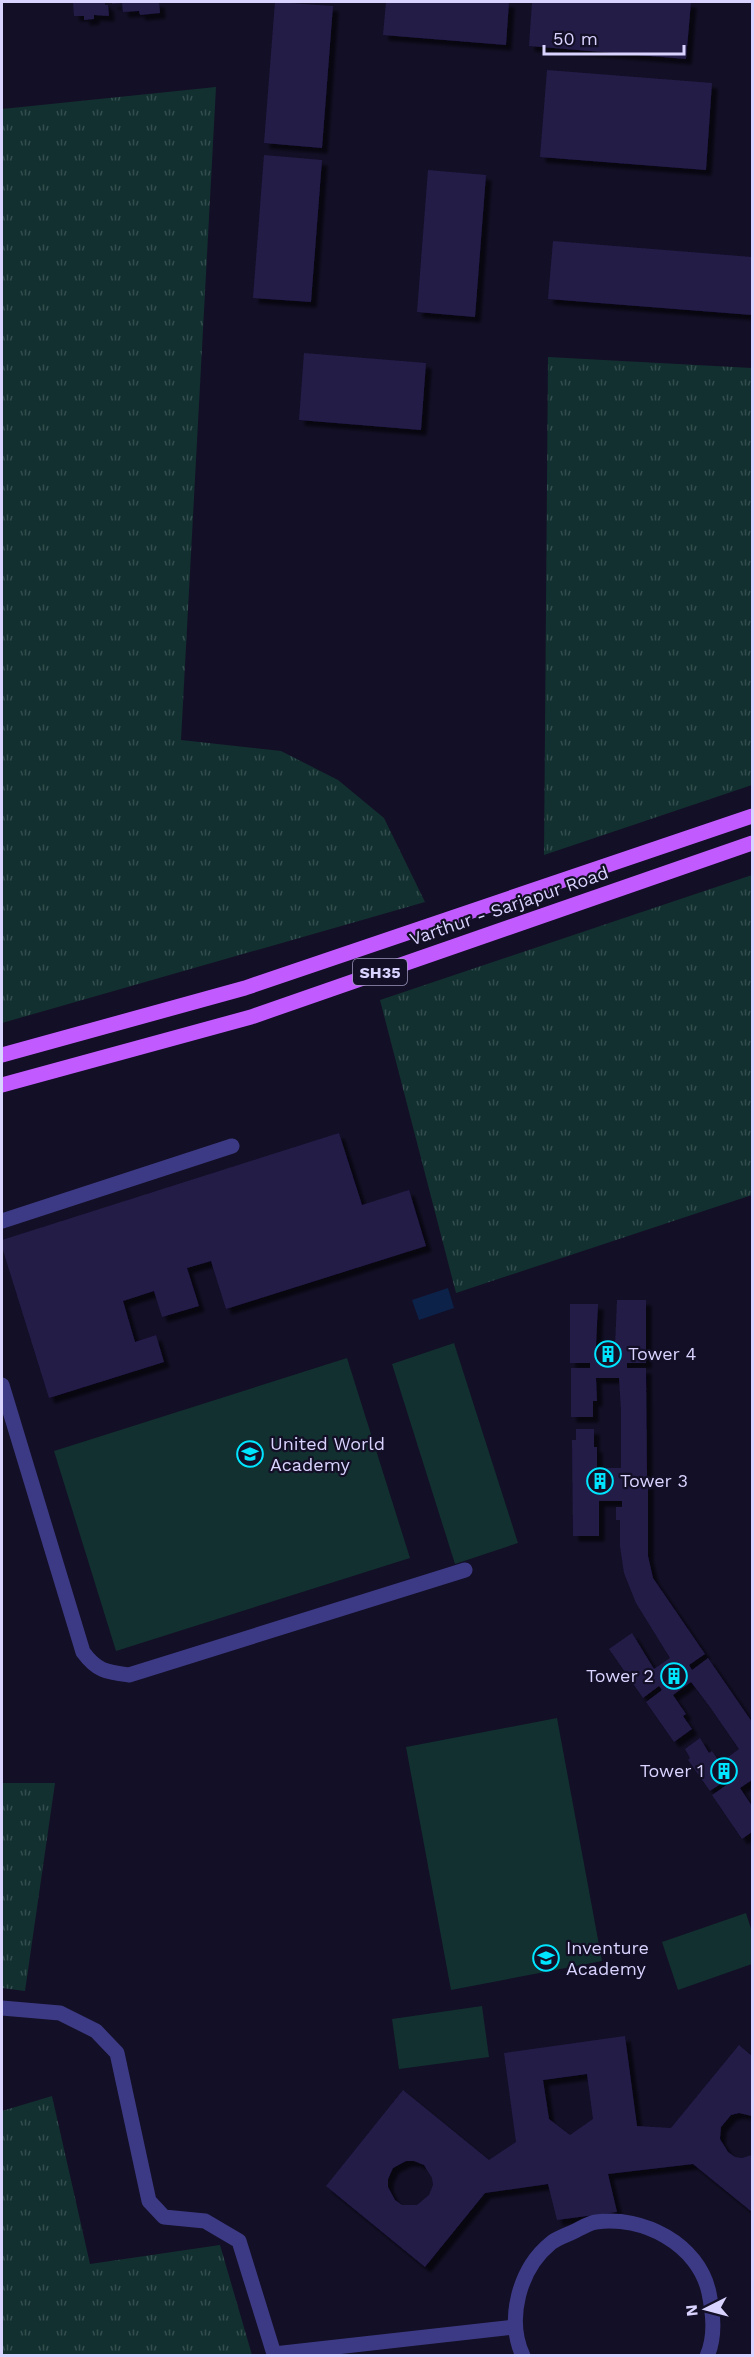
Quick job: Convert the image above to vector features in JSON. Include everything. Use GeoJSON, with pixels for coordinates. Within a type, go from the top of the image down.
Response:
{"type":"FeatureCollection","features":[{"type":"Feature","properties":{"kind":"main road","name":"Varthur - Sarjapur Road"},"geometry":{"type":"LineString","coordinates":[[2,1055],[245,988],[753,816]]}},
{"type":"Feature","properties":{"kind":"main road","name":"Varthur - Sarjapur Road"},"geometry":{"type":"LineString","coordinates":[[2,1085],[251,1017],[753,843]]}},
{"type":"Feature","properties":{"kind":"lane"},"geometry":{"type":"LineString","coordinates":[[2,1221],[232,1146]]}},
{"type":"Feature","properties":{"kind":"lane"},"geometry":{"type":"LineString","coordinates":[[2,1385],[83,1652],[93,1665],[107,1672],[129,1675],[465,1570]]}},
{"type":"Feature","properties":{"kind":"lane"},"geometry":{"type":"LineString","coordinates":[[2,2008],[60,2013],[96,2031],[117,2053],[149,2201],[164,2217],[205,2221],[240,2241],[274,2355],[515,2327]]}},
{"type":"Feature","properties":{"kind":"lane"},"geometry":{"type":"LineString","coordinates":[[523,2355],[515,2327],[517,2302],[529,2270],[551,2243],[594,2222],[628,2221],[673,2240],[697,2265],[707,2283],[714,2317],[707,2355]]}},
{"type":"Feature","properties":{"kind":"green space"},"geometry":{"type":"Polygon","coordinates":[[[216,87],[181,740],[281,751],[338,780],[384,818],[425,902],[2,1023],[2,109],[216,87]]]}},
{"type":"Feature","properties":{"kind":"green space"},"geometry":{"type":"Polygon","coordinates":[[[548,357],[752,368],[752,785],[544,855],[548,357]]]}},
{"type":"Feature","properties":{"kind":"green space"},"geometry":{"type":"Polygon","coordinates":[[[752,875],[752,1195],[456,1293],[380,1000],[752,875]]]}},
{"type":"Feature","properties":{"kind":"green space"},"geometry":{"type":"Polygon","coordinates":[[[454,1343],[518,1543],[455,1564],[392,1364],[454,1343]]]}},
{"type":"Feature","properties":{"kind":"green space"},"geometry":{"type":"Polygon","coordinates":[[[347,1358],[410,1558],[116,1651],[54,1451],[347,1358]]]}},
{"type":"Feature","properties":{"kind":"green space"},"geometry":{"type":"Polygon","coordinates":[[[557,1718],[602,1961],[451,1990],[406,1747],[557,1718]]]}},
{"type":"Feature","properties":{"kind":"green space"},"geometry":{"type":"Polygon","coordinates":[[[2,1783],[55,1783],[25,1991],[2,1988],[2,1783]]]}},
{"type":"Feature","properties":{"kind":"green space"},"geometry":{"type":"Polygon","coordinates":[[[746,1913],[752,1932],[752,1964],[678,1990],[662,1942],[746,1913]]]}},
{"type":"Feature","properties":{"kind":"green space"},"geometry":{"type":"Polygon","coordinates":[[[482,2006],[489,2057],[399,2069],[392,2019],[482,2006]]]}},
{"type":"Feature","properties":{"kind":"green space"},"geometry":{"type":"Polygon","coordinates":[[[52,2096],[90,2264],[220,2245],[252,2355],[2,2355],[2,2111],[52,2096]]]}},
{"type":"Feature","properties":{"kind":"water"},"geometry":{"type":"Polygon","coordinates":[[[448,1288],[454,1308],[419,1320],[412,1300],[448,1288]]]}},
{"type":"Feature","properties":{"kind":"building"},"geometry":{"type":"Polygon","coordinates":[[[73,2],[105,2],[105,5],[108,5],[109,16],[94,15],[94,19],[84,20],[84,16],[74,16],[73,2]]]}},
{"type":"Feature","properties":{"kind":"building"},"geometry":{"type":"Polygon","coordinates":[[[112,2],[159,2],[160,13],[140,15],[139,11],[123,12],[122,3],[112,4],[112,2]]]}},
{"type":"Feature","properties":{"kind":"building"},"geometry":{"type":"Polygon","coordinates":[[[275,2],[333,6],[322,148],[264,143],[275,2]]]}},
{"type":"Feature","properties":{"kind":"building"},"geometry":{"type":"Polygon","coordinates":[[[386,2],[509,2],[506,45],[383,35],[386,2]]]}},
{"type":"Feature","properties":{"kind":"building"},"geometry":{"type":"Polygon","coordinates":[[[532,2],[691,2],[686,59],[529,46],[532,2]]]}},
{"type":"Feature","properties":{"kind":"building"},"geometry":{"type":"Polygon","coordinates":[[[547,70],[712,83],[706,170],[540,157],[547,70]]]}},
{"type":"Feature","properties":{"kind":"building"},"geometry":{"type":"Polygon","coordinates":[[[264,155],[322,160],[311,302],[253,298],[264,155]]]}},
{"type":"Feature","properties":{"kind":"building"},"geometry":{"type":"Polygon","coordinates":[[[428,170],[486,175],[475,317],[417,312],[428,170]]]}},
{"type":"Feature","properties":{"kind":"building"},"geometry":{"type":"Polygon","coordinates":[[[553,241],[752,257],[752,315],[548,299],[553,241]]]}},
{"type":"Feature","properties":{"kind":"building"},"geometry":{"type":"Polygon","coordinates":[[[304,353],[426,363],[421,430],[299,420],[304,353]]]}},
{"type":"Feature","properties":{"kind":"building"},"geometry":{"type":"Polygon","coordinates":[[[339,1133],[362,1205],[409,1190],[426,1246],[226,1309],[211,1261],[187,1268],[199,1306],[162,1317],[154,1291],[123,1301],[135,1342],[156,1335],[164,1362],[49,1398],[2,1247],[2,1240],[339,1133]]]}},
{"type":"Feature","properties":{"kind":"building"},"geometry":{"type":"Polygon","coordinates":[[[617,1300],[646,1300],[646,1363],[627,1363],[627,1368],[646,1368],[647,1478],[627,1478],[627,1484],[648,1483],[648,1556],[653,1578],[705,1654],[689,1665],[692,1670],[708,1658],[752,1722],[752,1780],[740,1788],[752,1806],[752,1832],[742,1839],[712,1795],[728,1784],[725,1781],[710,1791],[688,1760],[690,1758],[685,1749],[700,1738],[709,1753],[712,1751],[720,1763],[739,1749],[710,1707],[691,1682],[673,1695],[686,1714],[683,1716],[692,1729],[674,1742],[646,1702],[662,1690],[659,1686],[643,1698],[609,1649],[632,1633],[654,1669],[670,1658],[636,1603],[624,1573],[620,1546],[620,1520],[616,1520],[616,1507],[622,1507],[622,1501],[599,1501],[599,1536],[573,1536],[572,1440],[576,1440],[576,1429],[594,1429],[597,1468],[621,1468],[621,1410],[619,1378],[596,1378],[597,1401],[593,1401],[593,1417],[571,1417],[571,1368],[590,1368],[590,1363],[570,1363],[570,1304],[598,1304],[596,1346],[615,1346],[617,1300]]]}},
{"type":"Feature","properties":{"kind":"building"},"geometry":{"type":"Polygon","coordinates":[[[625,2036],[637,2126],[671,2128],[739,2045],[752,2056],[752,2116],[739,2113],[731,2115],[721,2127],[720,2139],[728,2152],[735,2157],[742,2158],[752,2155],[752,2212],[693,2164],[608,2174],[617,2212],[557,2220],[548,2184],[485,2193],[425,2267],[326,2186],[403,2090],[489,2160],[516,2142],[504,2053],[625,2036]],[[587,2074],[543,2080],[549,2119],[570,2135],[593,2119],[587,2074]],[[406,2161],[393,2168],[388,2179],[388,2187],[395,2200],[402,2205],[417,2205],[429,2195],[433,2185],[432,2178],[424,2165],[406,2161]]]}},
{"type":"Feature","properties":{"kind":"place","name":"Tower 4"},"geometry":{"type":"Point","coordinates":[608,1354]}},
{"type":"Feature","properties":{"kind":"place","name":"United World Academy"},"geometry":{"type":"Point","coordinates":[250,1454]}},
{"type":"Feature","properties":{"kind":"place","name":"Tower 3"},"geometry":{"type":"Point","coordinates":[600,1481]}},
{"type":"Feature","properties":{"kind":"place","name":"Tower 2"},"geometry":{"type":"Point","coordinates":[674,1676]}},
{"type":"Feature","properties":{"kind":"place","name":"Tower 1"},"geometry":{"type":"Point","coordinates":[724,1771]}},
{"type":"Feature","properties":{"kind":"place","name":"Inventure Academy"},"geometry":{"type":"Point","coordinates":[546,1958]}}]}
